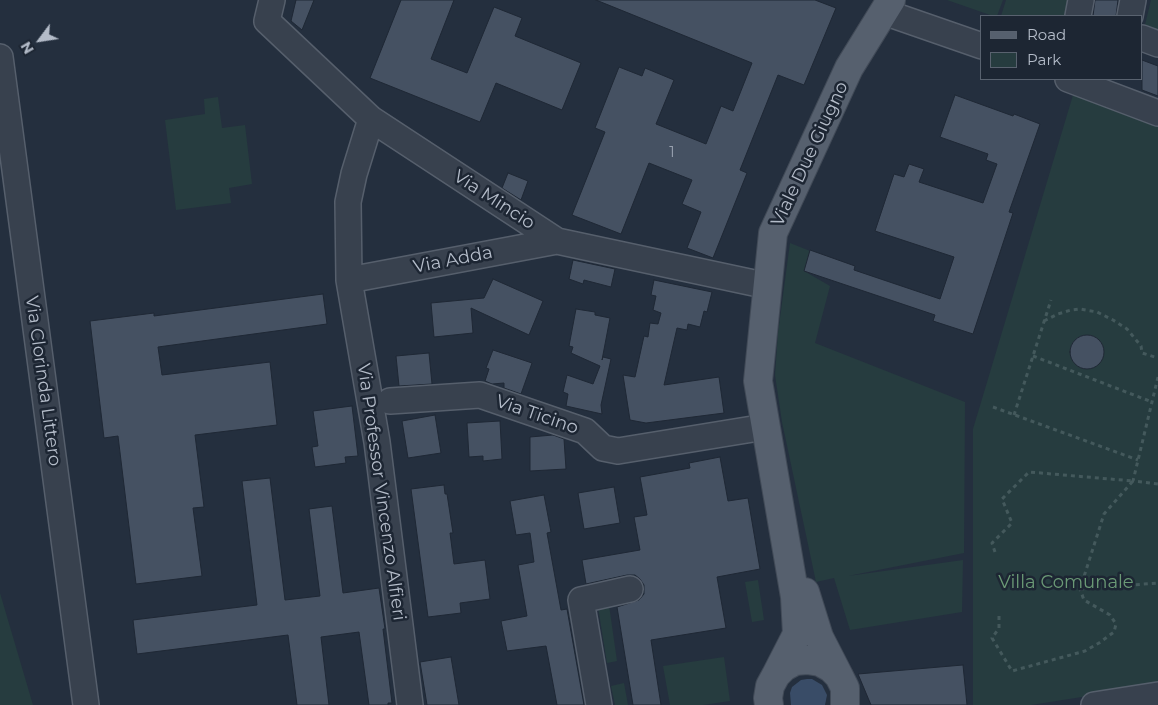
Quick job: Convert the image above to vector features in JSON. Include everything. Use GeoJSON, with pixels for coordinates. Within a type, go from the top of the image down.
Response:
{"type":"FeatureCollection","features":[{"type":"Feature","properties":{"kind":"main road","name":"Viale Due Giugno"},"geometry":{"type":"LineString","coordinates":[[769,696],[797,634],[795,597],[758,381],[774,233],[849,68],[887,6]]}},
{"type":"Feature","properties":{"kind":"main road","name":"Viale Due Giugno"},"geometry":{"type":"LineString","coordinates":[[782,527],[819,637],[845,688],[846,705]]}},
{"type":"Feature","properties":{"kind":"main road","name":"Viale Due Giugno"},"geometry":{"type":"LineString","coordinates":[[769,696],[784,667],[795,662],[807,660],[820,662],[839,676]]}},
{"type":"Feature","properties":{"kind":"street"},"geometry":{"type":"LineString","coordinates":[[1078,15],[1081,0]]}},
{"type":"Feature","properties":{"kind":"street"},"geometry":{"type":"LineString","coordinates":[[1130,15],[1133,0]]}},
{"type":"Feature","properties":{"kind":"street"},"geometry":{"type":"LineString","coordinates":[[887,6],[980,45]]}},
{"type":"Feature","properties":{"kind":"street","name":"Via Mincio"},"geometry":{"type":"LineString","coordinates":[[270,10],[371,119],[556,241],[768,286]]}},
{"type":"Feature","properties":{"kind":"street"},"geometry":{"type":"LineString","coordinates":[[1143,38],[1158,44]]}},
{"type":"Feature","properties":{"kind":"street","name":"Via Clorinda Littero"},"geometry":{"type":"LineString","coordinates":[[0,56],[86,705]]}},
{"type":"Feature","properties":{"kind":"street"},"geometry":{"type":"LineString","coordinates":[[1074,80],[1110,86],[1158,113]]}},
{"type":"Feature","properties":{"kind":"street","name":"Via Professor Vincenzo Alfieri"},"geometry":{"type":"LineString","coordinates":[[371,119],[354,174],[348,202],[348,280],[377,442],[410,705]]}},
{"type":"Feature","properties":{"kind":"street","name":"Via Adda"},"geometry":{"type":"LineString","coordinates":[[348,280],[556,241]]}},
{"type":"Feature","properties":{"kind":"street","name":"Via Ticino"},"geometry":{"type":"LineString","coordinates":[[390,401],[480,395],[585,431],[603,448],[618,451],[766,427]]}},
{"type":"Feature","properties":{"kind":"street"},"geometry":{"type":"LineString","coordinates":[[599,705],[581,600],[630,589]]}},
{"type":"Feature","properties":{"kind":"street"},"geometry":{"type":"LineString","coordinates":[[1094,705],[1158,695]]}},
{"type":"Feature","properties":{"kind":"path"},"geometry":{"type":"LineString","coordinates":[[1014,415],[1051,300]]}},
{"type":"Feature","properties":{"kind":"path"},"geometry":{"type":"LineString","coordinates":[[1044,321],[1071,310],[1080,309],[1097,312],[1121,324],[1132,333],[1141,346],[1142,353],[1158,358]]}},
{"type":"Feature","properties":{"kind":"path"},"geometry":{"type":"LineString","coordinates":[[1033,356],[1152,402]]}},
{"type":"Feature","properties":{"kind":"path"},"geometry":{"type":"LineString","coordinates":[[998,616],[999,628],[992,638],[1012,671],[1085,651],[1114,632],[1116,624],[1110,615],[1084,600],[1080,589],[1104,514],[1133,482],[1158,377]]}},
{"type":"Feature","properties":{"kind":"path"},"geometry":{"type":"LineString","coordinates":[[994,407],[1138,460]]}},
{"type":"Feature","properties":{"kind":"path"},"geometry":{"type":"LineString","coordinates":[[996,552],[992,543],[1012,523],[1002,498],[1029,472],[1158,484]]}},
{"type":"Feature","properties":{"kind":"path"},"geometry":{"type":"LineString","coordinates":[[1080,589],[1158,583]]}},
{"type":"Feature","properties":{"kind":"green space"},"geometry":{"type":"Polygon","coordinates":[[[947,0],[1003,0],[997,15],[990,15],[947,0]]]}},
{"type":"Feature","properties":{"kind":"green space"},"geometry":{"type":"Polygon","coordinates":[[[1006,0],[1074,0],[1071,15],[1001,15],[1006,0]]]}},
{"type":"Feature","properties":{"kind":"green space"},"geometry":{"type":"Polygon","coordinates":[[[1151,0],[1158,0],[1158,33],[1144,29],[1151,0]]]}},
{"type":"Feature","properties":{"kind":"green space","name":"Villa Comunale"},"geometry":{"type":"Polygon","coordinates":[[[1076,85],[1158,116],[1158,685],[1031,705],[973,705],[973,429],[1076,85]]]}},
{"type":"Feature","properties":{"kind":"green space"},"geometry":{"type":"Polygon","coordinates":[[[218,97],[222,128],[245,125],[252,184],[229,188],[231,203],[176,210],[165,120],[205,114],[204,99],[218,97]]]}},
{"type":"Feature","properties":{"kind":"green space"},"geometry":{"type":"Polygon","coordinates":[[[790,243],[810,251],[804,271],[830,286],[815,343],[965,402],[964,553],[848,576],[963,560],[962,612],[850,630],[834,578],[816,582],[782,422],[775,375],[778,333],[790,243]]]}},
{"type":"Feature","properties":{"kind":"green space"},"geometry":{"type":"Polygon","coordinates":[[[758,580],[764,620],[752,622],[745,582],[758,580]]]}},
{"type":"Feature","properties":{"kind":"green space"},"geometry":{"type":"Polygon","coordinates":[[[0,593],[33,705],[0,705],[0,593]]]}},
{"type":"Feature","properties":{"kind":"green space"},"geometry":{"type":"Polygon","coordinates":[[[609,605],[617,661],[607,663],[598,607],[609,605]]]}},
{"type":"Feature","properties":{"kind":"green space"},"geometry":{"type":"Polygon","coordinates":[[[724,657],[730,701],[703,705],[670,705],[663,666],[724,657]]]}},
{"type":"Feature","properties":{"kind":"green space"},"geometry":{"type":"Polygon","coordinates":[[[624,683],[628,705],[615,705],[611,686],[624,683]]]}},
{"type":"Feature","properties":{"kind":"water"},"geometry":{"type":"Polygon","coordinates":[[[812,679],[822,685],[827,695],[825,705],[791,705],[790,693],[792,687],[801,680],[812,679]]]}},
{"type":"Feature","properties":{"kind":"building"},"geometry":{"type":"Polygon","coordinates":[[[296,0],[314,0],[302,30],[291,21],[296,0]]]}},
{"type":"Feature","properties":{"kind":"building"},"geometry":{"type":"Polygon","coordinates":[[[401,0],[454,0],[431,59],[467,73],[494,7],[522,18],[515,36],[581,63],[562,110],[496,83],[480,122],[370,78],[401,0]]]}},
{"type":"Feature","properties":{"kind":"building"},"geometry":{"type":"Polygon","coordinates":[[[596,0],[815,0],[836,8],[804,85],[778,75],[740,170],[747,173],[713,258],[687,248],[701,212],[682,204],[692,180],[649,163],[621,234],[572,215],[605,132],[595,128],[619,67],[642,76],[645,68],[674,80],[656,124],[706,144],[721,106],[733,111],[752,63],[596,0]]]}},
{"type":"Feature","properties":{"kind":"building"},"geometry":{"type":"Polygon","coordinates":[[[1095,0],[1118,0],[1116,15],[1093,15],[1095,0]]]}},
{"type":"Feature","properties":{"kind":"building"},"geometry":{"type":"Polygon","coordinates":[[[1143,60],[1158,66],[1158,96],[1142,90],[1143,60]]]}},
{"type":"Feature","properties":{"kind":"building"},"geometry":{"type":"Polygon","coordinates":[[[955,95],[1040,124],[1009,212],[1013,213],[973,334],[933,321],[935,315],[804,271],[810,250],[855,266],[854,270],[940,299],[954,257],[875,231],[894,174],[904,177],[909,164],[924,169],[919,182],[983,203],[997,164],[986,160],[988,154],[940,137],[955,95]]]}},
{"type":"Feature","properties":{"kind":"building"},"geometry":{"type":"Polygon","coordinates":[[[508,173],[528,181],[521,200],[502,188],[508,173]]]}},
{"type":"Feature","properties":{"kind":"building"},"geometry":{"type":"Polygon","coordinates":[[[573,260],[615,269],[611,287],[584,280],[583,284],[569,279],[573,260]]]}},
{"type":"Feature","properties":{"kind":"building"},"geometry":{"type":"Polygon","coordinates":[[[493,279],[543,301],[529,335],[471,308],[473,333],[434,337],[431,303],[484,298],[493,279]]]}},
{"type":"Feature","properties":{"kind":"building"},"geometry":{"type":"Polygon","coordinates":[[[654,280],[712,292],[707,312],[704,311],[700,327],[688,324],[687,330],[677,328],[664,385],[719,377],[724,413],[646,423],[630,420],[623,375],[635,377],[644,336],[648,337],[650,323],[658,324],[661,313],[653,310],[656,296],[651,295],[654,280]]]}},
{"type":"Feature","properties":{"kind":"building"},"geometry":{"type":"Polygon","coordinates":[[[323,294],[327,324],[158,347],[162,375],[270,362],[277,425],[195,435],[204,507],[193,508],[202,576],[136,584],[118,436],[104,438],[90,321],[154,313],[154,316],[323,294]]]}},
{"type":"Feature","properties":{"kind":"building"},"geometry":{"type":"Polygon","coordinates":[[[576,309],[595,312],[595,315],[610,318],[602,360],[603,357],[611,359],[601,405],[602,414],[566,406],[568,394],[563,392],[567,375],[593,384],[600,366],[571,353],[573,347],[569,346],[576,309]]]}},
{"type":"Feature","properties":{"kind":"building"},"geometry":{"type":"Polygon","coordinates":[[[1087,335],[1094,336],[1099,340],[1103,345],[1103,359],[1099,364],[1094,368],[1087,369],[1080,368],[1075,364],[1071,359],[1070,352],[1071,345],[1075,340],[1080,336],[1087,335]]]}},
{"type":"Feature","properties":{"kind":"building"},"geometry":{"type":"Polygon","coordinates":[[[493,350],[532,363],[521,394],[504,388],[504,383],[492,384],[485,381],[489,369],[486,368],[493,350]]]}},
{"type":"Feature","properties":{"kind":"building"},"geometry":{"type":"Polygon","coordinates":[[[429,353],[432,384],[399,386],[396,356],[429,353]]]}},
{"type":"Feature","properties":{"kind":"building"},"geometry":{"type":"Polygon","coordinates":[[[352,406],[358,456],[345,457],[346,463],[315,467],[312,447],[318,446],[313,411],[352,406]]]}},
{"type":"Feature","properties":{"kind":"building"},"geometry":{"type":"Polygon","coordinates":[[[435,415],[441,453],[408,458],[402,421],[435,415]]]}},
{"type":"Feature","properties":{"kind":"building"},"geometry":{"type":"Polygon","coordinates":[[[500,421],[502,459],[483,461],[483,456],[469,457],[467,423],[500,421]]]}},
{"type":"Feature","properties":{"kind":"building"},"geometry":{"type":"Polygon","coordinates":[[[553,435],[564,439],[566,469],[530,471],[530,437],[553,435]]]}},
{"type":"Feature","properties":{"kind":"building"},"geometry":{"type":"Polygon","coordinates":[[[720,457],[728,501],[748,498],[760,569],[717,577],[726,628],[651,640],[661,705],[633,705],[617,607],[639,600],[644,594],[644,585],[635,575],[586,584],[582,560],[640,550],[634,517],[647,515],[640,477],[690,468],[689,463],[720,457]]]}},
{"type":"Feature","properties":{"kind":"building"},"geometry":{"type":"Polygon","coordinates":[[[270,478],[285,600],[320,596],[309,509],[332,506],[343,593],[379,588],[392,703],[388,703],[388,705],[369,705],[359,632],[321,637],[329,705],[297,705],[288,635],[137,654],[133,620],[257,605],[242,481],[270,478]]]}},
{"type":"Feature","properties":{"kind":"building"},"geometry":{"type":"Polygon","coordinates":[[[444,485],[453,533],[450,533],[454,564],[485,560],[490,599],[460,603],[461,613],[428,617],[411,489],[444,485]]]}},
{"type":"Feature","properties":{"kind":"building"},"geometry":{"type":"Polygon","coordinates":[[[614,487],[620,523],[584,529],[578,493],[614,487]]]}},
{"type":"Feature","properties":{"kind":"building"},"geometry":{"type":"Polygon","coordinates":[[[544,495],[551,532],[547,533],[561,610],[567,609],[584,705],[557,705],[546,646],[507,651],[501,621],[527,616],[518,565],[534,562],[530,533],[516,535],[510,501],[544,495]]]}},
{"type":"Feature","properties":{"kind":"building"},"geometry":{"type":"Polygon","coordinates":[[[451,657],[459,705],[427,705],[420,662],[451,657]]]}},
{"type":"Feature","properties":{"kind":"building"},"geometry":{"type":"Polygon","coordinates":[[[963,665],[967,705],[871,705],[858,674],[963,665]]]}}]}
